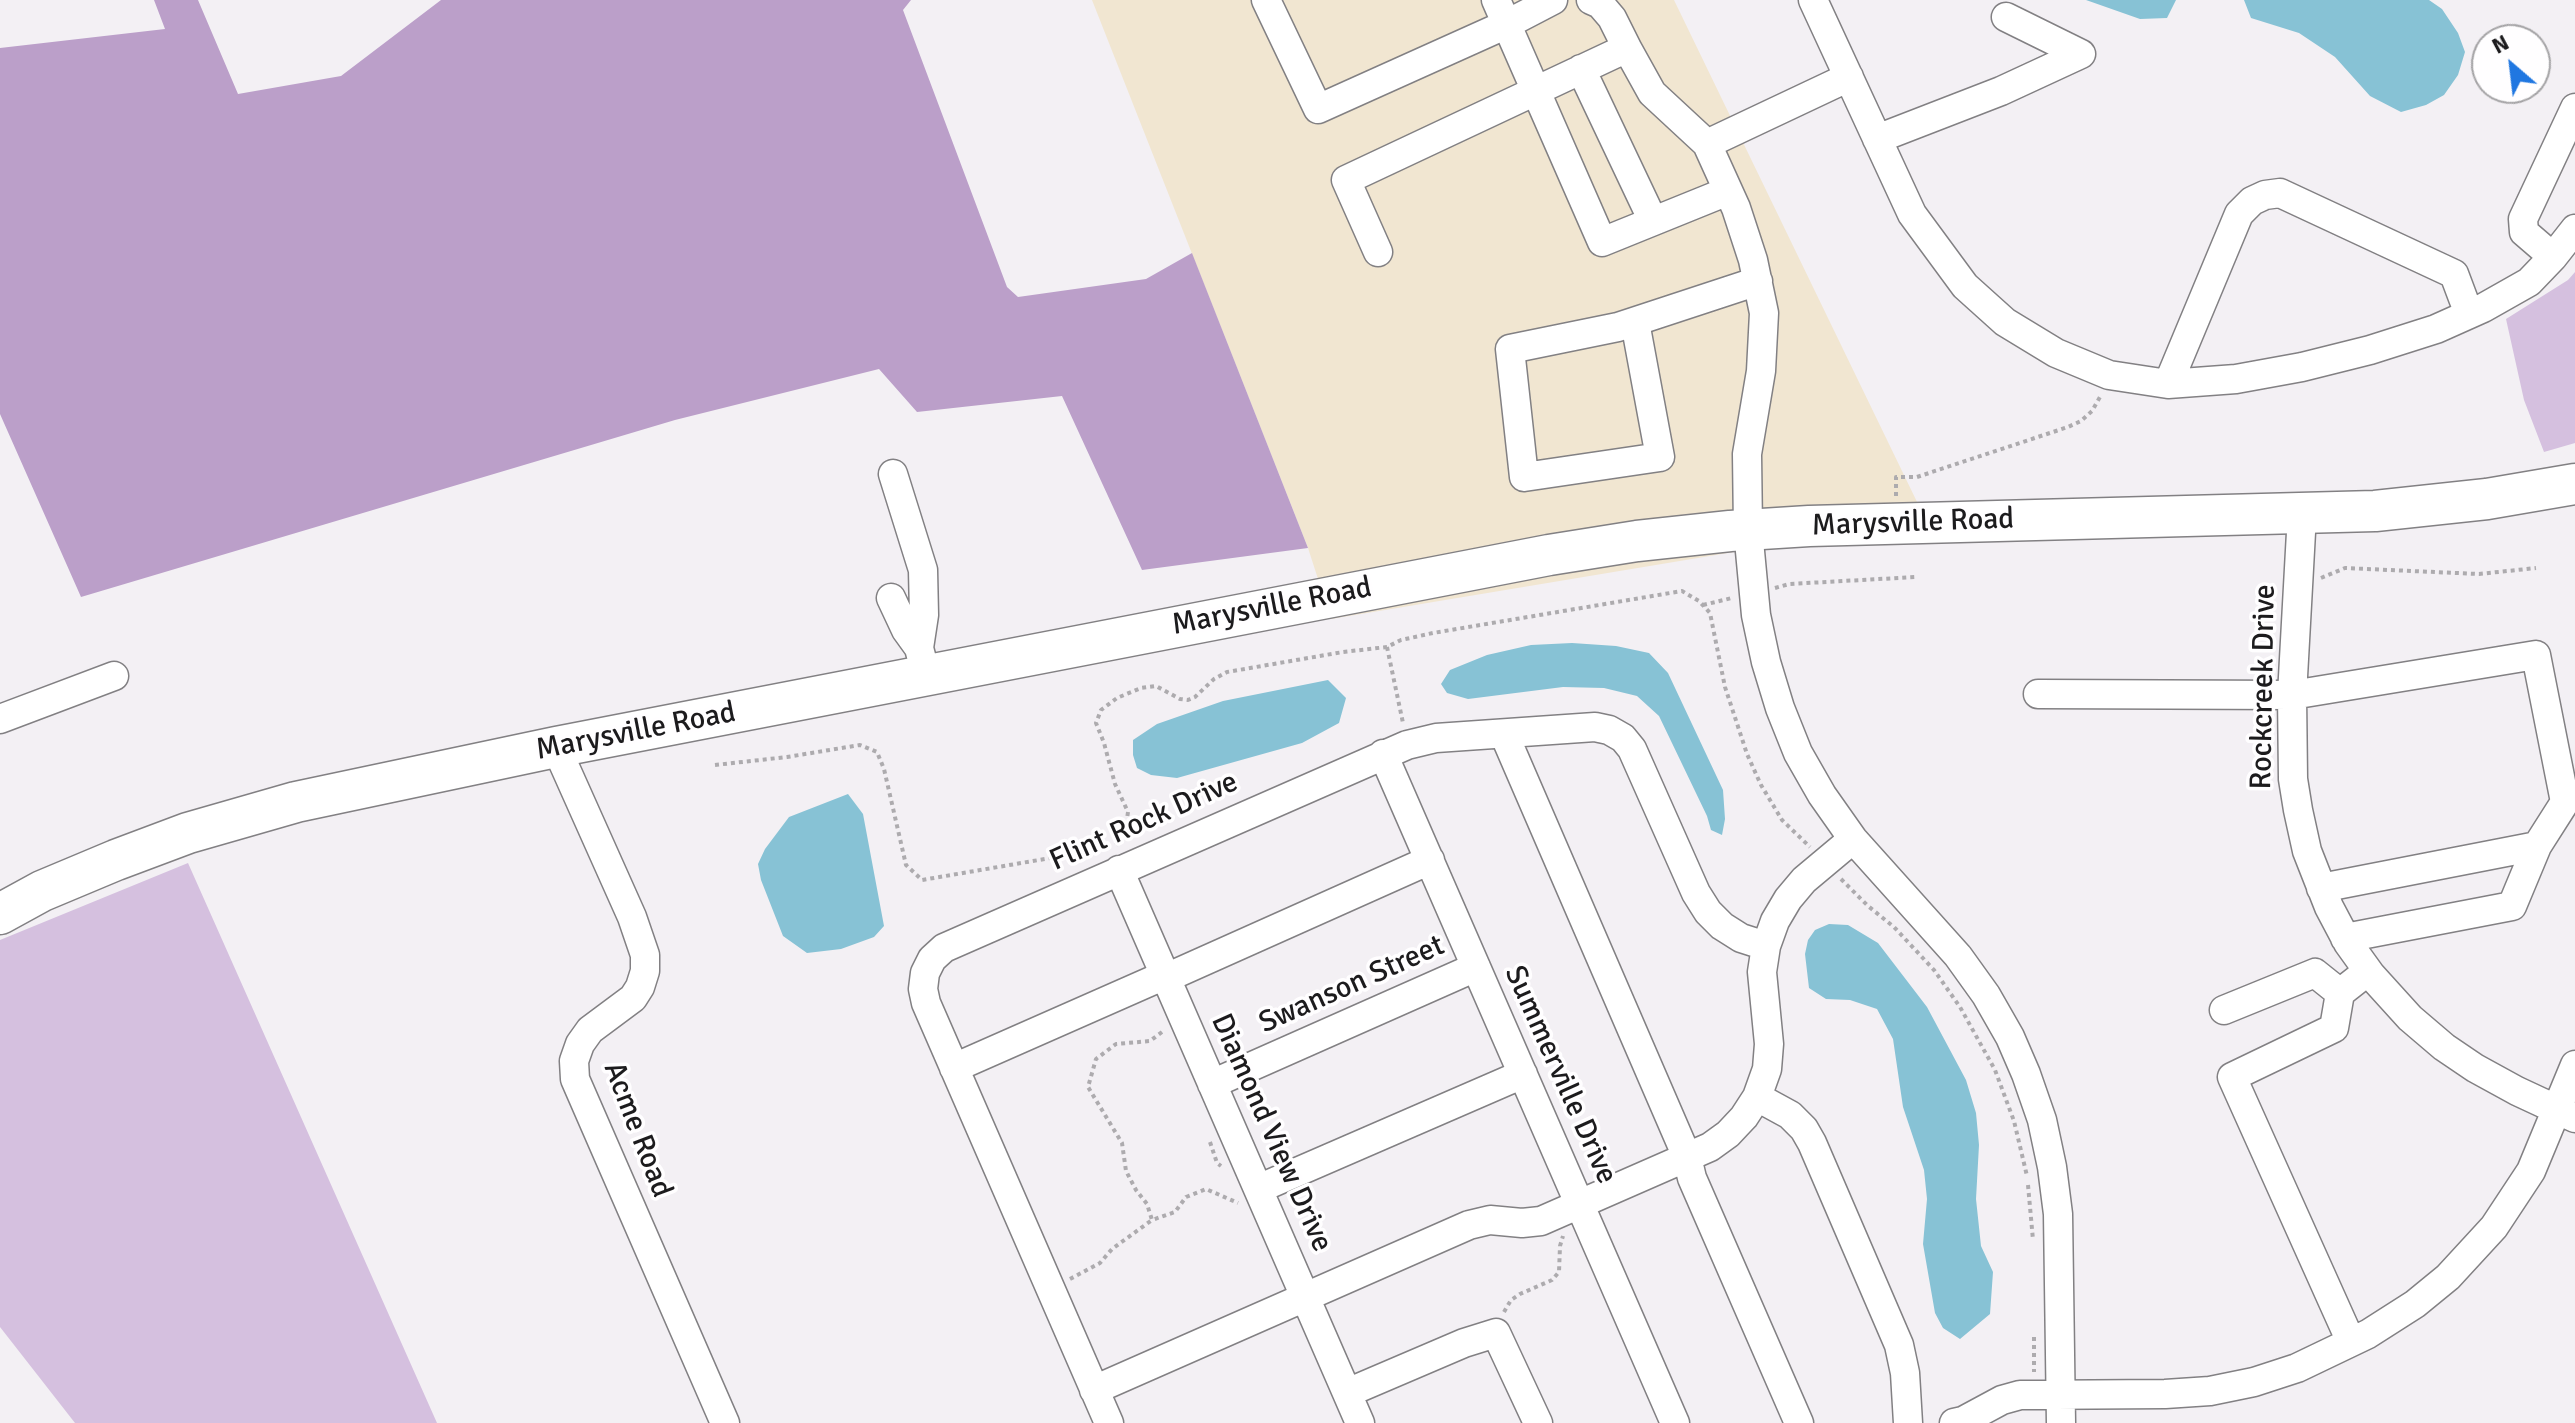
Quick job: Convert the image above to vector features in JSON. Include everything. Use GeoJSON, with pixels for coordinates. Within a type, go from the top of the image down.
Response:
{"type":"FeatureCollection","features":[{"type":"Feature","properties":{"kind":"highway","name":"Marysville Road"},"geometry":{"type":"LineString","coordinates":[[0,914],[42,891],[188,833],[296,802],[556,747],[923,662],[1549,555],[1637,541],[1748,530],[1896,522],[2302,514],[2433,506],[2575,484]]}},
{"type":"Feature","properties":{"kind":"street"},"geometry":{"type":"LineString","coordinates":[[1266,0],[1318,109],[1502,12],[1553,0]]}},
{"type":"Feature","properties":{"kind":"street"},"geometry":{"type":"LineString","coordinates":[[1591,0],[1600,4],[1612,18],[1652,93],[1707,144],[1753,260],[1764,313],[1761,371],[1747,454],[1748,530],[1754,593],[1766,662],[1798,753],[1822,795],[1853,839],[1958,956],[1986,995],[2010,1037],[2042,1120],[2058,1214],[2052,1404]]}},
{"type":"Feature","properties":{"kind":"street"},"geometry":{"type":"LineString","coordinates":[[1813,0],[1912,214],[1965,286],[2005,322],[2056,353],[2109,375],[2168,384],[2236,379],[2370,350],[2469,314],[2529,282],[2575,229]]}},
{"type":"Feature","properties":{"kind":"street"},"geometry":{"type":"LineString","coordinates":[[1502,12],[1602,242],[1728,191]]}},
{"type":"Feature","properties":{"kind":"street"},"geometry":{"type":"LineString","coordinates":[[1877,139],[2001,91],[2081,54],[2006,17]]}},
{"type":"Feature","properties":{"kind":"street"},"geometry":{"type":"LineString","coordinates":[[1378,252],[1346,180],[1627,48]]}},
{"type":"Feature","properties":{"kind":"street"},"geometry":{"type":"LineString","coordinates":[[1581,69],[1653,221]]}},
{"type":"Feature","properties":{"kind":"street"},"geometry":{"type":"LineString","coordinates":[[1707,144],[1849,77]]}},
{"type":"Feature","properties":{"kind":"street"},"geometry":{"type":"LineString","coordinates":[[2553,257],[2524,232],[2523,219],[2575,108]]}},
{"type":"Feature","properties":{"kind":"street"},"geometry":{"type":"LineString","coordinates":[[2168,384],[2239,214],[2252,201],[2265,195],[2280,193],[2454,274],[2469,314]]}},
{"type":"Feature","properties":{"kind":"street"},"geometry":{"type":"LineString","coordinates":[[1626,325],[1660,457],[1524,477],[1510,349],[1626,325],[1758,281]]}},
{"type":"Feature","properties":{"kind":"street"},"geometry":{"type":"LineString","coordinates":[[893,474],[923,570],[923,662]]}},
{"type":"Feature","properties":{"kind":"street","name":"Rockcreek Drive"},"geometry":{"type":"LineString","coordinates":[[2302,514],[2292,695],[2293,779],[2307,851],[2321,888],[2345,938],[2368,971],[2410,1018],[2475,1068],[2566,1114]]}},
{"type":"Feature","properties":{"kind":"street"},"geometry":{"type":"LineString","coordinates":[[891,598],[923,662]]}},
{"type":"Feature","properties":{"kind":"street"},"geometry":{"type":"LineString","coordinates":[[2038,694],[2292,695],[2536,655],[2565,802],[2537,846],[2512,906],[2345,938]]}},
{"type":"Feature","properties":{"kind":"street"},"geometry":{"type":"LineString","coordinates":[[0,719],[114,676]]}},
{"type":"Feature","properties":{"kind":"street","name":"Flint Rock Drive"},"geometry":{"type":"LineString","coordinates":[[1109,1423],[926,1003],[923,989],[925,973],[932,959],[944,948],[1395,749],[1436,738],[1595,727],[1623,738],[1632,749],[1696,893],[1708,912],[1741,938],[1766,946]]}},
{"type":"Feature","properties":{"kind":"street"},"geometry":{"type":"LineString","coordinates":[[1504,734],[1799,1423]]}},
{"type":"Feature","properties":{"kind":"street","name":"Acme Road"},"geometry":{"type":"LineString","coordinates":[[556,747],[632,917],[645,955],[645,971],[633,998],[590,1030],[580,1044],[574,1061],[575,1079],[725,1423]]}},
{"type":"Feature","properties":{"kind":"street","name":"Summerville Drive"},"geometry":{"type":"LineString","coordinates":[[1395,749],[1430,860],[1523,1074],[1574,1216],[1675,1423]]}},
{"type":"Feature","properties":{"kind":"street"},"geometry":{"type":"LineString","coordinates":[[1094,1390],[1469,1225],[1490,1220],[1522,1223],[1574,1216],[1710,1147],[1728,1134],[1757,1097],[1767,1069],[1769,1044],[1762,972],[1766,946],[1775,921],[1804,880],[1853,839]]}},
{"type":"Feature","properties":{"kind":"street"},"geometry":{"type":"LineString","coordinates":[[2321,888],[2537,846]]}},
{"type":"Feature","properties":{"kind":"street"},"geometry":{"type":"LineString","coordinates":[[954,1068],[1430,860]]}},
{"type":"Feature","properties":{"kind":"street","name":"Diamond View Drive"},"geometry":{"type":"LineString","coordinates":[[1119,870],[1157,980],[1212,1084],[1254,1198],[1305,1297],[1360,1423]]}},
{"type":"Feature","properties":{"kind":"street","name":"Swanson Street"},"geometry":{"type":"LineString","coordinates":[[1212,1084],[1476,967]]}},
{"type":"Feature","properties":{"kind":"street"},"geometry":{"type":"LineString","coordinates":[[2351,1342],[2232,1077],[2334,1028],[2340,993],[2368,971]]}},
{"type":"Feature","properties":{"kind":"street"},"geometry":{"type":"LineString","coordinates":[[2224,1010],[2315,973],[2340,993]]}},
{"type":"Feature","properties":{"kind":"street"},"geometry":{"type":"LineString","coordinates":[[1954,1423],[2002,1400],[2020,1395],[2052,1404],[2210,1391],[2254,1382],[2297,1368],[2351,1342],[2415,1304],[2448,1277],[2494,1227],[2566,1114],[2575,1065]]}},
{"type":"Feature","properties":{"kind":"street"},"geometry":{"type":"LineString","coordinates":[[1254,1198],[1523,1074]]}},
{"type":"Feature","properties":{"kind":"street"},"geometry":{"type":"LineString","coordinates":[[1757,1097],[1790,1115],[1812,1143],[1899,1345],[1905,1373],[1908,1423]]}},
{"type":"Feature","properties":{"kind":"street"},"geometry":{"type":"LineString","coordinates":[[1347,1393],[1464,1343],[1496,1333],[1538,1423]]}},
{"type":"Feature","properties":{"kind":"path"},"geometry":{"type":"LineString","coordinates":[[1896,522],[1896,477],[1917,477],[2081,421],[2092,411],[2109,375]]}},
{"type":"Feature","properties":{"kind":"path"},"geometry":{"type":"LineString","coordinates":[[2299,577],[2322,578],[2345,568],[2479,574],[2536,568]]}},
{"type":"Feature","properties":{"kind":"path"},"geometry":{"type":"LineString","coordinates":[[1703,605],[1789,584],[1916,577]]}},
{"type":"Feature","properties":{"kind":"path"},"geometry":{"type":"LineString","coordinates":[[715,765],[860,745],[877,752],[884,769],[906,865],[922,880],[1078,854],[1115,847],[1125,832],[1128,812],[1115,784],[1096,723],[1101,710],[1117,698],[1141,688],[1156,686],[1188,700],[1227,672],[1387,647],[1401,640],[1433,633],[1682,591],[1710,613],[1725,687],[1747,754],[1782,820],[1868,906],[1894,927],[1934,970],[1960,1007],[1995,1070],[2014,1121],[2028,1179],[2033,1243]]}},
{"type":"Feature","properties":{"kind":"path"},"geometry":{"type":"LineString","coordinates":[[1387,647],[1395,749]]}},
{"type":"Feature","properties":{"kind":"path"},"geometry":{"type":"LineString","coordinates":[[1152,1220],[1147,1204],[1126,1171],[1122,1143],[1088,1087],[1096,1059],[1116,1044],[1150,1041],[1163,1034],[1157,980]]}},
{"type":"Feature","properties":{"kind":"path"},"geometry":{"type":"LineString","coordinates":[[1050,1288],[1100,1263],[1112,1249],[1152,1220],[1175,1212],[1186,1197],[1206,1189],[1254,1198]]}},
{"type":"Feature","properties":{"kind":"path"},"geometry":{"type":"LineString","coordinates":[[1496,1333],[1511,1300],[1552,1280],[1559,1272],[1560,1246],[1574,1216]]}},
{"type":"Feature","properties":{"kind":"path"},"geometry":{"type":"LineString","coordinates":[[2034,1328],[2052,1404]]}},
{"type":"Feature","properties":{"kind":"shaded area"},"geometry":{"type":"Polygon","coordinates":[[[154,0],[198,0],[238,94],[341,76],[441,0],[911,0],[903,10],[1007,287],[1018,297],[1146,279],[1192,253],[1308,548],[1142,570],[1062,396],[917,412],[879,369],[675,420],[81,597],[0,414],[0,48],[165,29],[154,0]]]}},
{"type":"Feature","properties":{"kind":"shaded area"},"geometry":{"type":"Polygon","coordinates":[[[1092,0],[1674,0],[1934,537],[1788,543],[1331,619],[1308,548],[1092,0]]]}},
{"type":"Feature","properties":{"kind":"shaded area"},"geometry":{"type":"Polygon","coordinates":[[[2575,272],[2575,443],[2544,452],[2524,400],[2506,319],[2568,280],[2575,272]]]}},
{"type":"Feature","properties":{"kind":"shaded area"},"geometry":{"type":"Polygon","coordinates":[[[188,863],[437,1423],[75,1423],[0,1327],[0,940],[188,863]]]}},
{"type":"Feature","properties":{"kind":"water"},"geometry":{"type":"Polygon","coordinates":[[[2086,0],[2176,0],[2167,18],[2140,19],[2086,0]]]}},
{"type":"Feature","properties":{"kind":"water"},"geometry":{"type":"Polygon","coordinates":[[[2244,0],[2429,0],[2442,9],[2458,33],[2465,52],[2458,75],[2444,95],[2426,105],[2401,112],[2370,96],[2335,57],[2299,33],[2251,18],[2244,0]]]}},
{"type":"Feature","properties":{"kind":"water"},"geometry":{"type":"Polygon","coordinates":[[[1572,643],[1616,646],[1649,653],[1668,673],[1723,790],[1725,819],[1722,835],[1711,830],[1659,716],[1637,696],[1604,688],[1563,687],[1468,699],[1447,693],[1441,684],[1450,670],[1487,655],[1531,645],[1572,643]]]}},
{"type":"Feature","properties":{"kind":"water"},"geometry":{"type":"Polygon","coordinates":[[[1328,680],[1346,698],[1339,723],[1302,743],[1177,778],[1151,775],[1137,768],[1133,740],[1157,724],[1223,701],[1328,680]]]}},
{"type":"Feature","properties":{"kind":"water"},"geometry":{"type":"Polygon","coordinates":[[[848,794],[863,814],[884,926],[874,937],[841,949],[807,953],[783,936],[761,880],[758,864],[765,849],[789,817],[848,794]]]}},
{"type":"Feature","properties":{"kind":"water"},"geometry":{"type":"Polygon","coordinates":[[[1829,924],[1848,925],[1878,943],[1927,1007],[1966,1080],[1976,1113],[1979,1145],[1976,1199],[1981,1246],[1993,1272],[1990,1314],[1960,1339],[1943,1328],[1935,1313],[1923,1244],[1927,1199],[1924,1170],[1903,1107],[1893,1039],[1877,1009],[1850,1000],[1826,999],[1809,988],[1805,954],[1808,940],[1815,930],[1829,924]]]}}]}
